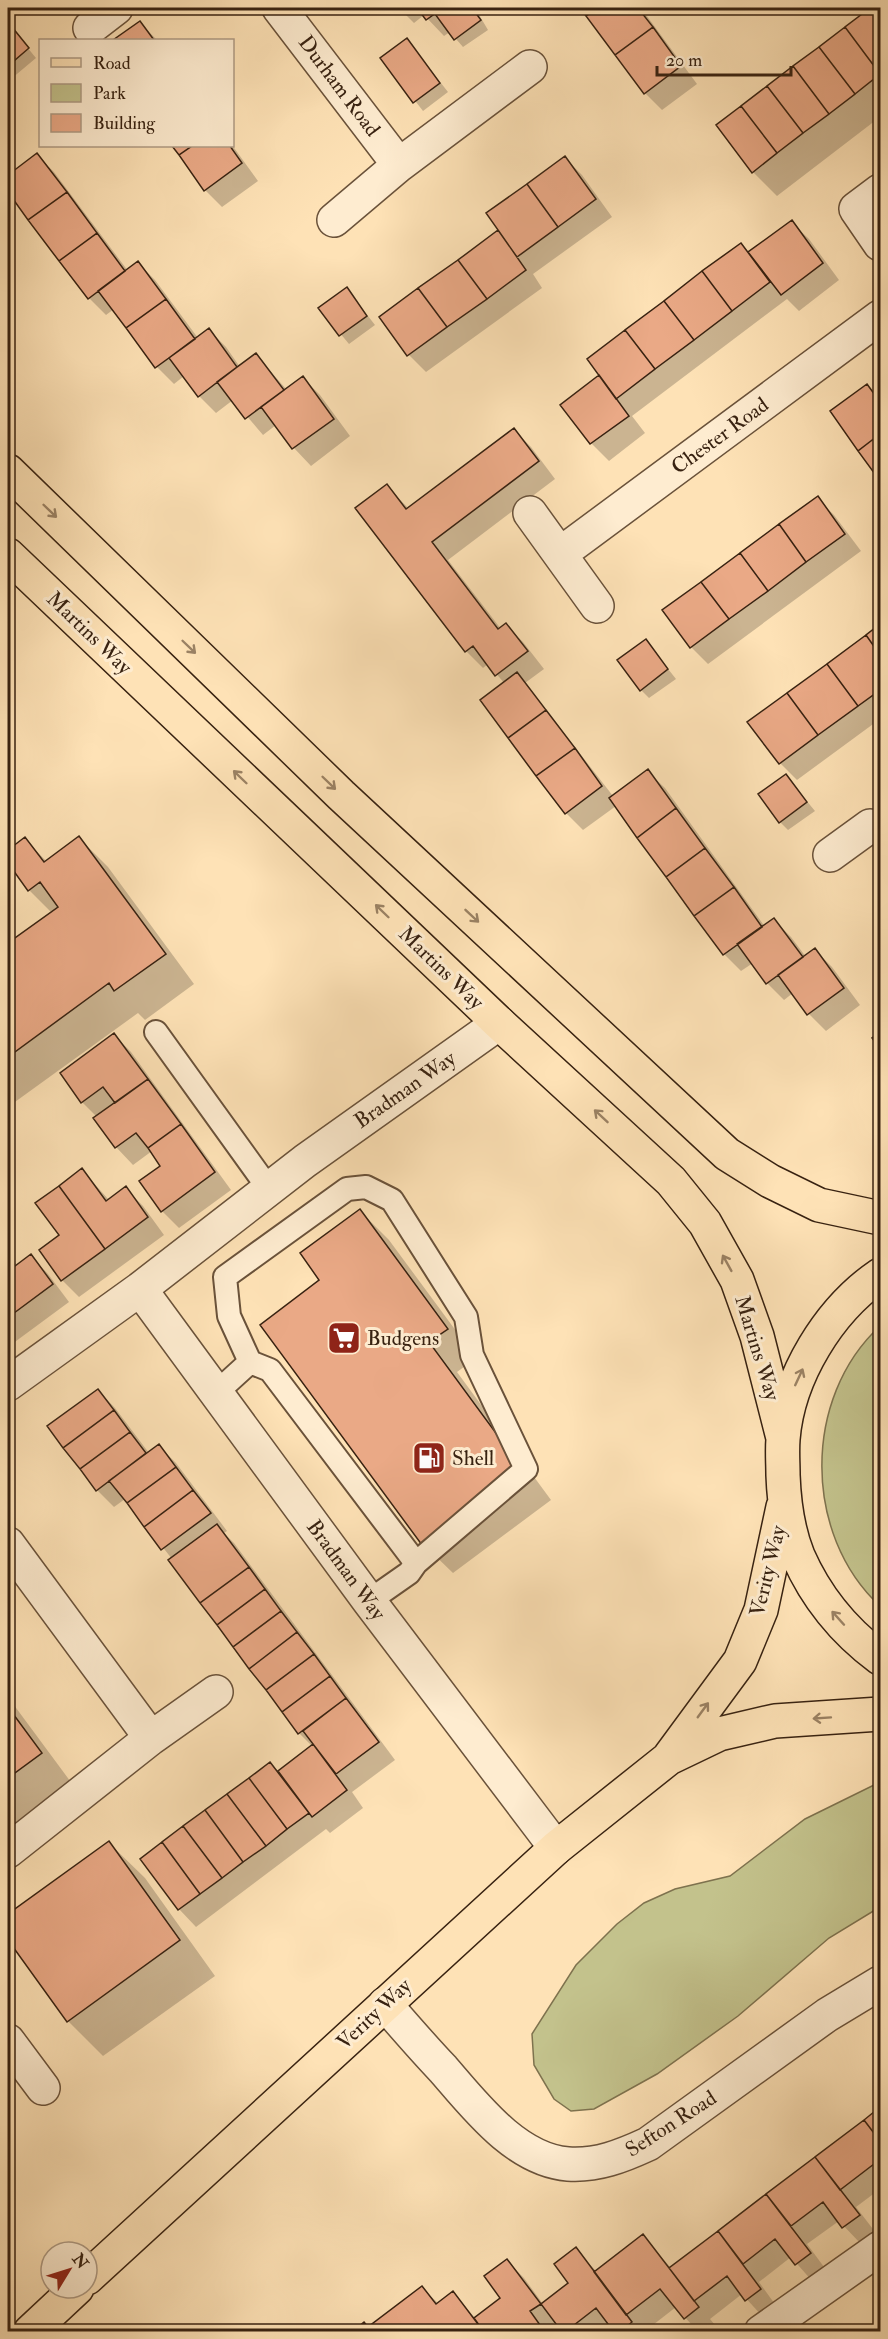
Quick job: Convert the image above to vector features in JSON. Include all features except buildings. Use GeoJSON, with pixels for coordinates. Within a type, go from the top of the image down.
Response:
{"type":"FeatureCollection","features":[{"type":"Feature","properties":{"kind":"main road"},"geometry":{"type":"LineString","coordinates":[[8,471],[341,795],[727,1154],[770,1181],[819,1205],[880,1218]]}},
{"type":"Feature","properties":{"kind":"main road","name":"Martins Way"},"geometry":{"type":"LineString","coordinates":[[8,555],[499,1023],[671,1181],[705,1223],[737,1280],[757,1336],[783,1438],[784,1503],[798,1555],[824,1603],[861,1643],[880,1658]]}},
{"type":"Feature","properties":{"kind":"main road","name":"Martins Way"},"geometry":{"type":"LineString","coordinates":[[783,1438],[796,1382],[823,1331],[861,1288],[880,1275]]}},
{"type":"Feature","properties":{"kind":"main road","name":"Verity Way"},"geometry":{"type":"LineString","coordinates":[[669,1758],[740,1661],[761,1610],[784,1503]]}},
{"type":"Feature","properties":{"kind":"main road","name":"Verity Way"},"geometry":{"type":"LineString","coordinates":[[99,2268],[556,1848],[669,1758],[719,1734],[775,1721],[880,1714]]}},
{"type":"Feature","properties":{"kind":"main road","name":"Verity Way"},"geometry":{"type":"LineString","coordinates":[[30,2331],[64,2300]]}},
{"type":"Feature","properties":{"kind":"street"},"geometry":{"type":"LineString","coordinates":[[90,28],[116,8]]}},
{"type":"Feature","properties":{"kind":"street","name":"Durham Road"},"geometry":{"type":"LineString","coordinates":[[279,8],[399,165]]}},
{"type":"Feature","properties":{"kind":"street"},"geometry":{"type":"LineString","coordinates":[[334,219],[399,165],[530,67]]}},
{"type":"Feature","properties":{"kind":"street"},"geometry":{"type":"LineString","coordinates":[[880,191],[856,209],[880,244]]}},
{"type":"Feature","properties":{"kind":"street","name":"Chester Road"},"geometry":{"type":"LineString","coordinates":[[560,554],[880,317]]}},
{"type":"Feature","properties":{"kind":"street"},"geometry":{"type":"LineString","coordinates":[[530,513],[597,606]]}},
{"type":"Feature","properties":{"kind":"street"},"geometry":{"type":"LineString","coordinates":[[830,855],[877,829]]}},
{"type":"Feature","properties":{"kind":"street","name":"Bradman Way"},"geometry":{"type":"LineString","coordinates":[[8,1384],[140,1289],[305,1161],[499,1023]]}},
{"type":"Feature","properties":{"kind":"street","name":"Bradman Way"},"geometry":{"type":"LineString","coordinates":[[140,1289],[369,1601],[556,1848]]}},
{"type":"Feature","properties":{"kind":"street"},"geometry":{"type":"LineString","coordinates":[[8,1544],[151,1738]]}},
{"type":"Feature","properties":{"kind":"street"},"geometry":{"type":"LineString","coordinates":[[8,1851],[151,1738],[216,1692]]}},
{"type":"Feature","properties":{"kind":"street","name":"Sefton Road"},"geometry":{"type":"LineString","coordinates":[[385,2004],[483,2116],[512,2141],[539,2156],[567,2164],[593,2163],[620,2157],[648,2145],[827,2015],[880,1983]]}},
{"type":"Feature","properties":{"kind":"street"},"geometry":{"type":"LineString","coordinates":[[8,2041],[43,2088]]}},
{"type":"Feature","properties":{"kind":"street"},"geometry":{"type":"LineString","coordinates":[[761,2331],[880,2248]]}},
{"type":"Feature","properties":{"kind":"lane"},"geometry":{"type":"LineString","coordinates":[[156,1032],[269,1189]]}},
{"type":"Feature","properties":{"kind":"lane"},"geometry":{"type":"LineString","coordinates":[[369,1601],[409,1573],[416,1563],[526,1469],[472,1354],[466,1317],[392,1200],[366,1187],[346,1189],[225,1277],[229,1316],[250,1362],[270,1370],[416,1563]]}},
{"type":"Feature","properties":{"kind":"lane"},"geometry":{"type":"LineString","coordinates":[[216,1393],[250,1362]]}},
{"type":"Feature","properties":{"kind":"green space"},"geometry":{"type":"Polygon","coordinates":[[[880,1326],[880,1606],[855,1577],[837,1542],[826,1505],[822,1466],[825,1428],[836,1390],[854,1356],[880,1326]]]}},
{"type":"Feature","properties":{"kind":"green space"},"geometry":{"type":"Polygon","coordinates":[[[880,1784],[880,1907],[829,1938],[738,2016],[657,2074],[594,2109],[571,2111],[554,2099],[534,2065],[532,2034],[576,1965],[617,1924],[644,1903],[675,1889],[730,1876],[805,1819],[880,1784]]]}},
{"type":"Feature","properties":{"kind":"place","name":"Budgens"},"geometry":{"type":"Point","coordinates":[344,1338]}},
{"type":"Feature","properties":{"kind":"place","name":"Shell"},"geometry":{"type":"Point","coordinates":[429,1458]}}]}
